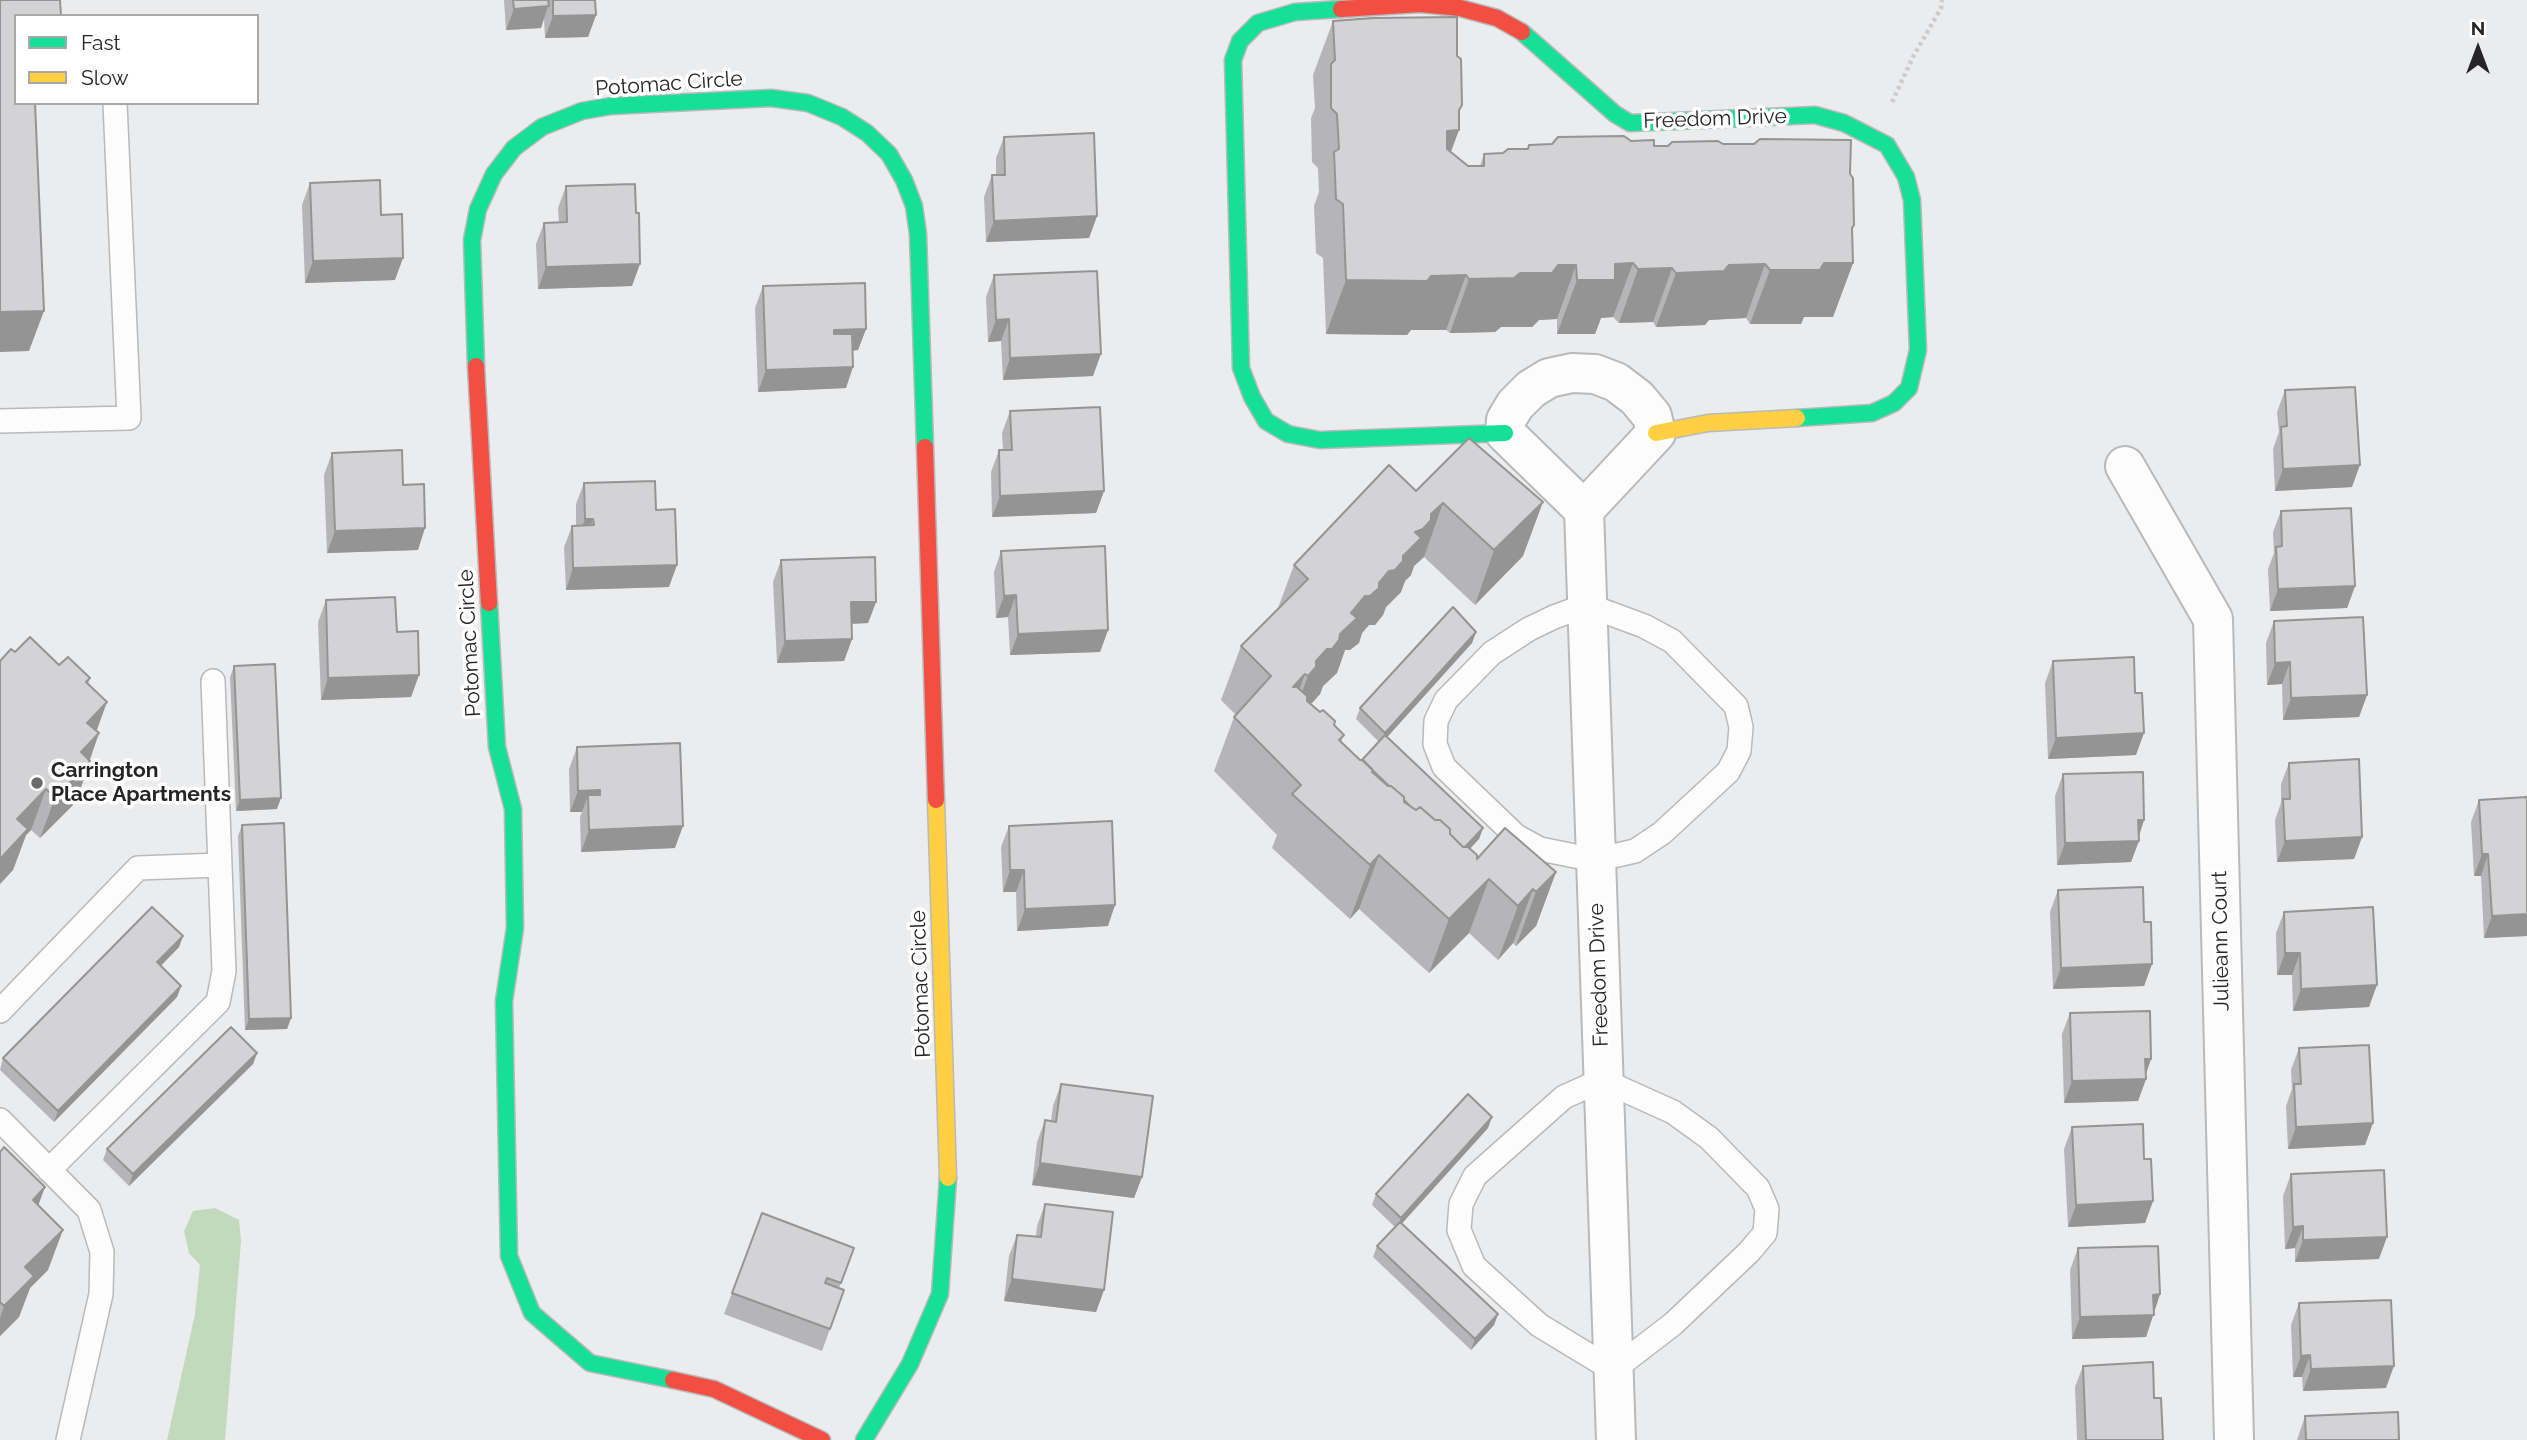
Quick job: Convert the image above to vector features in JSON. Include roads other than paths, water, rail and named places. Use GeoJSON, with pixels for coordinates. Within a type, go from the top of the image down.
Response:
{"type":"FeatureCollection","features":[{"type":"Feature","properties":{"kind":"street","name":"Freedom Drive"},"geometry":{"type":"LineString","coordinates":[[1505,433],[1320,440],[1288,434],[1266,421],[1252,397],[1241,368],[1233,80],[1233,60],[1240,41],[1258,23],[1295,12],[1420,4],[1460,8],[1497,18],[1526,34],[1615,114],[1630,123],[1815,115],[1844,123],[1887,145],[1906,177],[1912,200],[1918,350],[1909,388],[1894,403],[1872,413],[1708,423],[1656,433]]}},
{"type":"Feature","properties":{"kind":"street","name":"Potomac Circle"},"geometry":{"type":"LineString","coordinates":[[822,1440],[714,1389],[590,1363],[532,1313],[509,1256],[504,1001],[515,928],[513,809],[497,747],[472,289],[472,240],[478,209],[494,174],[514,148],[542,127],[582,111],[611,106],[771,98],[808,103],[842,117],[867,133],[889,154],[904,180],[914,206],[918,234],[948,1184],[940,1294],[910,1364],[864,1440]]}},
{"type":"Feature","properties":{"kind":"street"},"geometry":{"type":"LineString","coordinates":[[1572,373],[1595,374],[1616,382],[1637,398],[1652,416],[1656,433],[1584,510],[1505,433],[1506,420],[1515,405],[1531,389],[1549,378],[1572,373]]}},
{"type":"Feature","properties":{"kind":"street","name":"Julieann Court"},"geometry":{"type":"LineString","coordinates":[[2125,466],[2213,619],[2234,1440]]}},
{"type":"Feature","properties":{"kind":"street","name":"Freedom Drive"},"geometry":{"type":"LineString","coordinates":[[1584,510],[1616,1440]]}},
{"type":"Feature","properties":{"kind":"lane"},"geometry":{"type":"LineString","coordinates":[[0,421],[129,418],[115,105]]}},
{"type":"Feature","properties":{"kind":"lane"},"geometry":{"type":"LineString","coordinates":[[1587,605],[1644,626],[1672,641],[1736,706],[1741,727],[1739,751],[1728,772],[1662,833],[1635,851],[1595,860],[1540,849],[1516,836],[1444,766],[1435,744],[1436,721],[1446,700],[1492,653],[1529,629],[1587,605]]}},
{"type":"Feature","properties":{"kind":"lane"},"geometry":{"type":"LineString","coordinates":[[49,1170],[218,1002],[224,971],[213,681]]}},
{"type":"Feature","properties":{"kind":"lane"},"geometry":{"type":"LineString","coordinates":[[0,1011],[138,868],[220,865]]}},
{"type":"Feature","properties":{"kind":"lane"},"geometry":{"type":"LineString","coordinates":[[1602,1080],[1673,1112],[1709,1138],[1758,1188],[1767,1209],[1765,1233],[1749,1252],[1673,1324],[1614,1370],[1530,1317],[1474,1266],[1459,1230],[1461,1204],[1475,1176],[1564,1097],[1602,1080]]}},
{"type":"Feature","properties":{"kind":"lane"},"geometry":{"type":"LineString","coordinates":[[0,1120],[89,1210],[102,1252],[101,1294],[68,1440]]}},
{"type":"Feature","properties":{"kind":"place","name":"Carrington Place Apartments"},"geometry":{"type":"Point","coordinates":[37,783]}}]}
